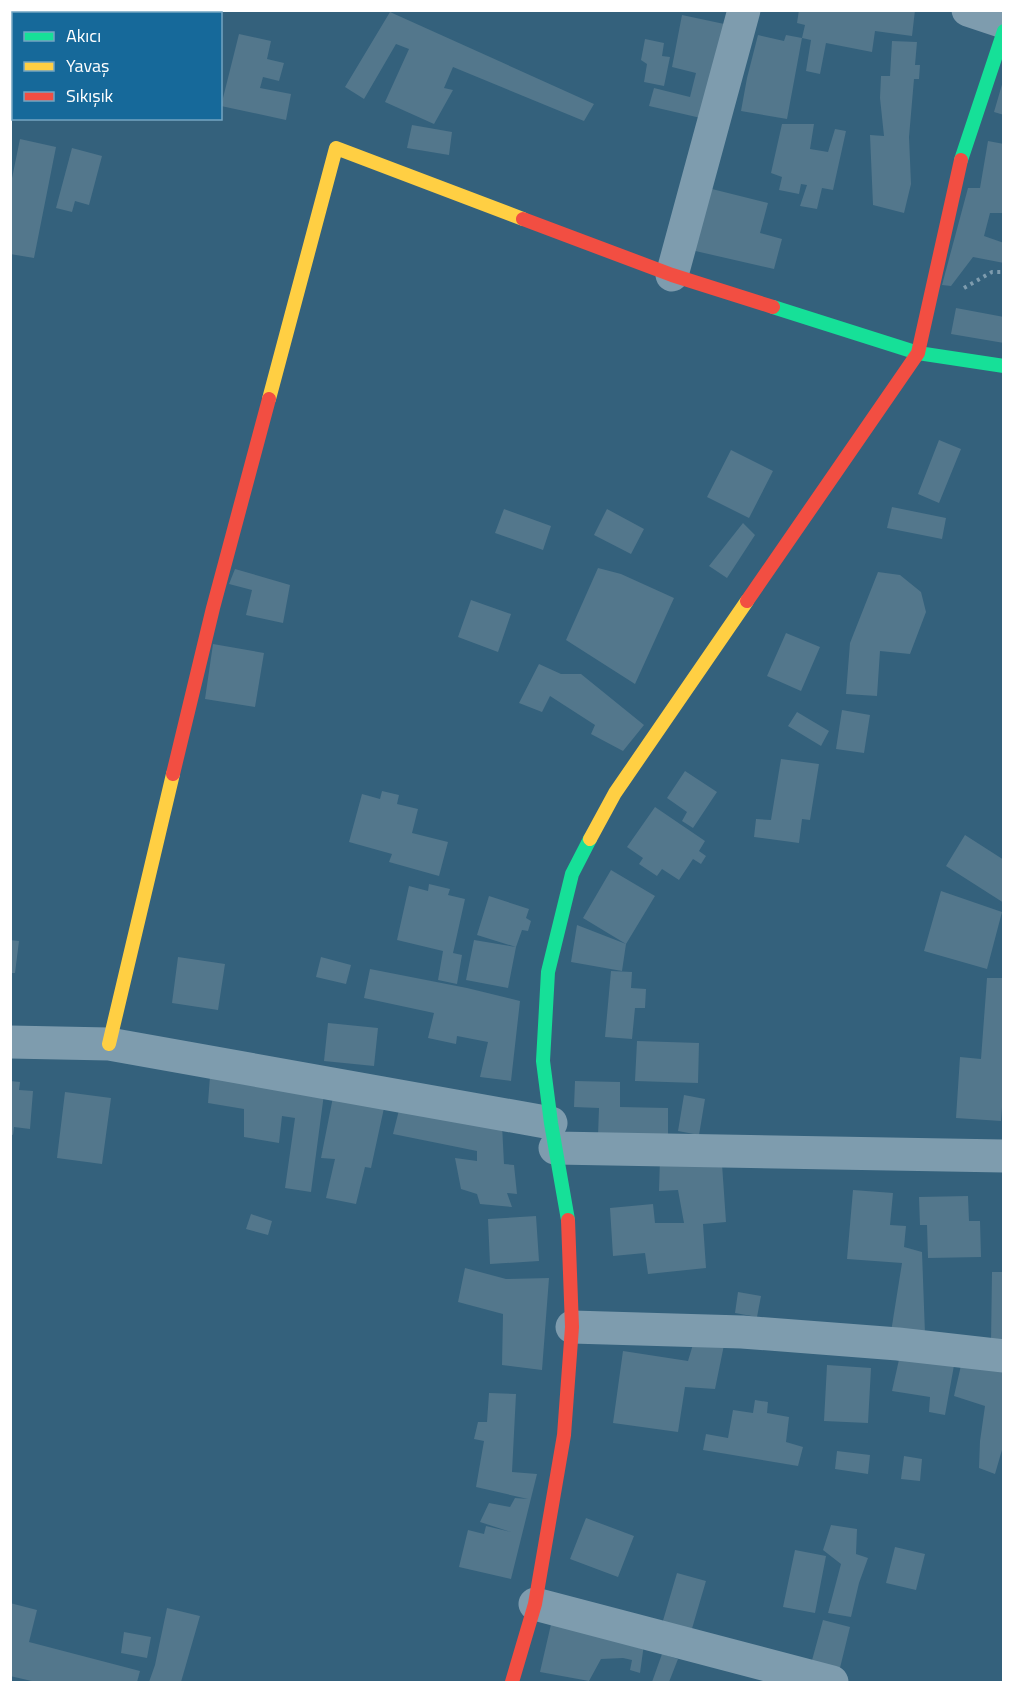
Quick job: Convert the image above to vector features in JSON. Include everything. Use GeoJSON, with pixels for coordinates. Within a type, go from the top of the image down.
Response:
{"type":"FeatureCollection","features":[{"type":"Feature","properties":{"kind":"street"},"geometry":{"type":"LineString","coordinates":[[672,275],[744,10]]}},
{"type":"Feature","properties":{"kind":"street"},"geometry":{"type":"LineString","coordinates":[[968,10],[1004,22]]}},
{"type":"Feature","properties":{"kind":"street"},"geometry":{"type":"LineString","coordinates":[[512,1683],[535,1604],[564,1435],[572,1326],[569,1227],[543,1061],[548,972],[572,874],[615,793],[918,353],[963,150],[1004,31]]}},
{"type":"Feature","properties":{"kind":"street"},"geometry":{"type":"LineString","coordinates":[[109,1044],[213,608],[336,148],[672,275],[918,353],[1004,366]]}},
{"type":"Feature","properties":{"kind":"street"},"geometry":{"type":"LineString","coordinates":[[10,1042],[109,1044],[553,1136],[1004,1156]]}},
{"type":"Feature","properties":{"kind":"street"},"geometry":{"type":"LineString","coordinates":[[572,1326],[742,1332],[898,1344],[1004,1356]]}},
{"type":"Feature","properties":{"kind":"street"},"geometry":{"type":"LineString","coordinates":[[535,1604],[832,1683]]}},
{"type":"Feature","properties":{"kind":"building"},"geometry":{"type":"Polygon","coordinates":[[[799,10],[915,10],[912,36],[875,31],[872,52],[826,43],[820,74],[806,71],[811,40],[802,38],[805,25],[797,23],[799,10]]]}},
{"type":"Feature","properties":{"kind":"building"},"geometry":{"type":"Polygon","coordinates":[[[390,12],[594,104],[584,121],[453,67],[444,88],[453,90],[434,124],[385,102],[409,49],[396,44],[364,99],[345,87],[390,12]]]}},
{"type":"Feature","properties":{"kind":"building"},"geometry":{"type":"Polygon","coordinates":[[[682,15],[729,25],[705,119],[649,106],[654,88],[690,97],[696,73],[672,67],[682,15]]]}},
{"type":"Feature","properties":{"kind":"building"},"geometry":{"type":"Polygon","coordinates":[[[239,34],[271,41],[267,59],[284,63],[279,81],[263,77],[260,88],[291,94],[286,120],[222,106],[239,34]]]}},
{"type":"Feature","properties":{"kind":"building"},"geometry":{"type":"Polygon","coordinates":[[[758,35],[784,41],[786,35],[802,38],[787,119],[741,111],[758,35]]]}},
{"type":"Feature","properties":{"kind":"building"},"geometry":{"type":"Polygon","coordinates":[[[645,39],[664,43],[662,56],[670,57],[664,86],[644,82],[647,64],[641,60],[645,39]]]}},
{"type":"Feature","properties":{"kind":"building"},"geometry":{"type":"Polygon","coordinates":[[[892,41],[917,42],[915,65],[920,65],[919,79],[914,79],[909,137],[911,184],[904,213],[873,205],[870,135],[884,136],[880,98],[881,76],[890,76],[892,41]]]}},
{"type":"Feature","properties":{"kind":"building"},"geometry":{"type":"Polygon","coordinates":[[[1004,81],[1004,115],[994,112],[1004,81]]]}},
{"type":"Feature","properties":{"kind":"building"},"geometry":{"type":"Polygon","coordinates":[[[782,124],[814,124],[810,149],[828,152],[835,129],[846,131],[833,190],[822,188],[817,209],[800,206],[807,185],[801,184],[799,194],[779,190],[782,177],[771,173],[782,124]]]}},
{"type":"Feature","properties":{"kind":"building"},"geometry":{"type":"Polygon","coordinates":[[[412,125],[452,132],[449,155],[407,148],[412,125]]]}},
{"type":"Feature","properties":{"kind":"building"},"geometry":{"type":"Polygon","coordinates":[[[20,139],[56,147],[34,258],[10,254],[10,188],[20,139]]]}},
{"type":"Feature","properties":{"kind":"building"},"geometry":{"type":"Polygon","coordinates":[[[988,141],[1004,144],[1004,213],[990,213],[984,236],[1004,243],[1004,263],[973,257],[951,286],[942,285],[968,188],[980,188],[988,141]]]}},
{"type":"Feature","properties":{"kind":"building"},"geometry":{"type":"Polygon","coordinates":[[[72,148],[102,156],[89,205],[75,201],[72,212],[56,208],[72,148]]]}},
{"type":"Feature","properties":{"kind":"building"},"geometry":{"type":"Polygon","coordinates":[[[708,188],[768,203],[760,233],[782,239],[774,269],[691,250],[708,188]]]}},
{"type":"Feature","properties":{"kind":"building"},"geometry":{"type":"Polygon","coordinates":[[[956,308],[1004,317],[1004,343],[951,334],[956,308]]]}},
{"type":"Feature","properties":{"kind":"building"},"geometry":{"type":"Polygon","coordinates":[[[939,440],[961,449],[939,503],[918,494],[939,440]]]}},
{"type":"Feature","properties":{"kind":"building"},"geometry":{"type":"Polygon","coordinates":[[[731,450],[773,471],[749,518],[707,497],[731,450]]]}},
{"type":"Feature","properties":{"kind":"building"},"geometry":{"type":"Polygon","coordinates":[[[892,507],[946,518],[942,539],[887,528],[892,507]]]}},
{"type":"Feature","properties":{"kind":"building"},"geometry":{"type":"Polygon","coordinates":[[[504,509],[551,526],[543,550],[495,533],[504,509]]]}},
{"type":"Feature","properties":{"kind":"building"},"geometry":{"type":"Polygon","coordinates":[[[607,509],[644,529],[631,554],[594,535],[607,509]]]}},
{"type":"Feature","properties":{"kind":"building"},"geometry":{"type":"Polygon","coordinates":[[[743,523],[755,535],[727,578],[709,566],[743,523]]]}},
{"type":"Feature","properties":{"kind":"building"},"geometry":{"type":"Polygon","coordinates":[[[598,568],[621,574],[674,598],[635,684],[566,640],[598,568]]]}},
{"type":"Feature","properties":{"kind":"building"},"geometry":{"type":"Polygon","coordinates":[[[235,569],[290,585],[283,623],[246,615],[252,590],[229,584],[235,569]]]}},
{"type":"Feature","properties":{"kind":"building"},"geometry":{"type":"Polygon","coordinates":[[[878,572],[900,575],[921,592],[926,612],[910,654],[880,651],[877,696],[846,694],[850,643],[878,572]]]}},
{"type":"Feature","properties":{"kind":"building"},"geometry":{"type":"Polygon","coordinates":[[[471,600],[511,614],[498,652],[458,637],[471,600]]]}},
{"type":"Feature","properties":{"kind":"building"},"geometry":{"type":"Polygon","coordinates":[[[786,633],[820,647],[801,691],[767,676],[786,633]]]}},
{"type":"Feature","properties":{"kind":"building"},"geometry":{"type":"Polygon","coordinates":[[[213,644],[264,653],[255,707],[205,699],[213,644]]]}},
{"type":"Feature","properties":{"kind":"building"},"geometry":{"type":"Polygon","coordinates":[[[539,664],[561,674],[581,674],[644,725],[623,751],[591,734],[595,725],[550,696],[542,712],[519,703],[539,664]]]}},
{"type":"Feature","properties":{"kind":"building"},"geometry":{"type":"Polygon","coordinates":[[[842,710],[870,715],[864,753],[836,749],[842,710]]]}},
{"type":"Feature","properties":{"kind":"building"},"geometry":{"type":"Polygon","coordinates":[[[797,712],[829,731],[821,746],[788,726],[797,712]]]}},
{"type":"Feature","properties":{"kind":"building"},"geometry":{"type":"Polygon","coordinates":[[[781,759],[819,764],[810,820],[802,819],[799,843],[754,837],[756,819],[771,820],[781,759]]]}},
{"type":"Feature","properties":{"kind":"building"},"geometry":{"type":"Polygon","coordinates":[[[685,771],[717,792],[693,828],[682,821],[687,812],[667,798],[685,771]]]}},
{"type":"Feature","properties":{"kind":"building"},"geometry":{"type":"Polygon","coordinates":[[[382,791],[399,795],[397,804],[418,809],[412,833],[448,842],[439,876],[389,862],[392,854],[349,842],[362,794],[380,799],[382,791]]]}},
{"type":"Feature","properties":{"kind":"building"},"geometry":{"type":"Polygon","coordinates":[[[655,807],[705,841],[699,851],[706,856],[701,864],[693,859],[679,880],[662,869],[657,876],[639,864],[643,858],[627,847],[655,807]]]}},
{"type":"Feature","properties":{"kind":"building"},"geometry":{"type":"Polygon","coordinates":[[[965,835],[1004,860],[1004,903],[946,866],[965,835]]]}},
{"type":"Feature","properties":{"kind":"building"},"geometry":{"type":"Polygon","coordinates":[[[611,870],[655,896],[626,944],[583,918],[611,870]]]}},
{"type":"Feature","properties":{"kind":"building"},"geometry":{"type":"Polygon","coordinates":[[[429,884],[450,889],[448,895],[465,899],[453,953],[462,955],[457,984],[438,980],[443,951],[397,940],[409,886],[428,891],[429,884]]]}},
{"type":"Feature","properties":{"kind":"building"},"geometry":{"type":"Polygon","coordinates":[[[941,891],[1002,912],[987,969],[924,951],[941,891]]]}},
{"type":"Feature","properties":{"kind":"building"},"geometry":{"type":"Polygon","coordinates":[[[489,896],[529,909],[526,918],[531,921],[528,931],[522,930],[516,947],[477,935],[489,896]]]}},
{"type":"Feature","properties":{"kind":"building"},"geometry":{"type":"Polygon","coordinates":[[[577,925],[626,944],[622,971],[571,962],[577,925]]]}},
{"type":"Feature","properties":{"kind":"building"},"geometry":{"type":"Polygon","coordinates":[[[10,940],[19,941],[15,973],[10,973],[10,940]]]}},
{"type":"Feature","properties":{"kind":"building"},"geometry":{"type":"Polygon","coordinates":[[[474,940],[516,947],[508,988],[466,980],[474,940]]]}},
{"type":"Feature","properties":{"kind":"building"},"geometry":{"type":"Polygon","coordinates":[[[178,957],[225,964],[218,1010],[172,1003],[178,957]]]}},
{"type":"Feature","properties":{"kind":"building"},"geometry":{"type":"Polygon","coordinates":[[[321,957],[351,965],[346,984],[316,977],[321,957]]]}},
{"type":"Feature","properties":{"kind":"building"},"geometry":{"type":"Polygon","coordinates":[[[370,969],[520,1001],[511,1081],[480,1077],[488,1042],[457,1036],[456,1044],[428,1038],[434,1013],[364,998],[370,969]]]}},
{"type":"Feature","properties":{"kind":"building"},"geometry":{"type":"Polygon","coordinates":[[[611,971],[632,972],[631,988],[646,989],[645,1008],[635,1008],[632,1039],[605,1037],[611,971]]]}},
{"type":"Feature","properties":{"kind":"building"},"geometry":{"type":"Polygon","coordinates":[[[987,978],[1004,978],[1004,1080],[1001,1121],[956,1118],[960,1057],[981,1059],[987,978]]]}},
{"type":"Feature","properties":{"kind":"building"},"geometry":{"type":"Polygon","coordinates":[[[328,1023],[378,1028],[374,1066],[324,1061],[328,1023]]]}},
{"type":"Feature","properties":{"kind":"building"},"geometry":{"type":"Polygon","coordinates":[[[637,1041],[699,1043],[698,1083],[635,1081],[637,1041]]]}},
{"type":"Feature","properties":{"kind":"building"},"geometry":{"type":"Polygon","coordinates":[[[210,1076],[324,1094],[311,1192],[285,1188],[295,1118],[282,1116],[279,1143],[244,1137],[244,1109],[208,1103],[210,1076]]]}},
{"type":"Feature","properties":{"kind":"building"},"geometry":{"type":"Polygon","coordinates":[[[10,1081],[20,1082],[19,1090],[33,1091],[30,1129],[14,1127],[13,1135],[10,1134],[10,1081]]]}},
{"type":"Feature","properties":{"kind":"building"},"geometry":{"type":"Polygon","coordinates":[[[575,1081],[620,1082],[620,1107],[668,1108],[668,1137],[598,1136],[599,1108],[574,1107],[575,1081]]]}},
{"type":"Feature","properties":{"kind":"building"},"geometry":{"type":"Polygon","coordinates":[[[65,1092],[111,1098],[102,1164],[57,1158],[65,1092]]]}},
{"type":"Feature","properties":{"kind":"building"},"geometry":{"type":"Polygon","coordinates":[[[684,1095],[705,1099],[699,1135],[678,1131],[684,1095]]]}},
{"type":"Feature","properties":{"kind":"building"},"geometry":{"type":"Polygon","coordinates":[[[333,1097],[384,1108],[371,1168],[365,1167],[356,1204],[326,1198],[335,1159],[321,1158],[333,1097]]]}},
{"type":"Feature","properties":{"kind":"building"},"geometry":{"type":"Polygon","coordinates":[[[399,1110],[502,1125],[504,1164],[514,1165],[517,1194],[507,1193],[512,1207],[480,1204],[477,1194],[461,1189],[455,1158],[477,1161],[477,1151],[393,1134],[399,1110]]]}},
{"type":"Feature","properties":{"kind":"building"},"geometry":{"type":"Polygon","coordinates":[[[660,1159],[722,1164],[726,1222],[703,1224],[706,1268],[648,1274],[645,1253],[613,1256],[610,1208],[653,1204],[655,1223],[684,1223],[678,1190],[659,1191],[660,1159]]]}},
{"type":"Feature","properties":{"kind":"building"},"geometry":{"type":"Polygon","coordinates":[[[853,1190],[893,1193],[890,1225],[906,1226],[904,1247],[922,1252],[925,1334],[891,1332],[902,1263],[847,1259],[853,1190]]]}},
{"type":"Feature","properties":{"kind":"building"},"geometry":{"type":"Polygon","coordinates":[[[968,1196],[969,1221],[980,1221],[981,1257],[928,1258],[927,1225],[920,1225],[919,1197],[968,1196]]]}},
{"type":"Feature","properties":{"kind":"building"},"geometry":{"type":"Polygon","coordinates":[[[251,1214],[272,1221],[268,1235],[246,1229],[251,1214]]]}},
{"type":"Feature","properties":{"kind":"building"},"geometry":{"type":"Polygon","coordinates":[[[536,1216],[539,1261],[490,1264],[488,1219],[536,1216]]]}},
{"type":"Feature","properties":{"kind":"building"},"geometry":{"type":"Polygon","coordinates":[[[465,1268],[506,1279],[549,1278],[542,1370],[502,1365],[503,1314],[458,1302],[465,1268]]]}},
{"type":"Feature","properties":{"kind":"building"},"geometry":{"type":"Polygon","coordinates":[[[992,1272],[1004,1272],[1004,1343],[991,1343],[992,1272]]]}},
{"type":"Feature","properties":{"kind":"building"},"geometry":{"type":"Polygon","coordinates":[[[738,1292],[761,1296],[757,1317],[735,1313],[738,1292]]]}},
{"type":"Feature","properties":{"kind":"building"},"geometry":{"type":"Polygon","coordinates":[[[694,1341],[724,1345],[715,1389],[685,1387],[678,1432],[613,1423],[623,1351],[688,1361],[694,1341]]]}},
{"type":"Feature","properties":{"kind":"building"},"geometry":{"type":"Polygon","coordinates":[[[900,1355],[955,1360],[945,1415],[929,1412],[930,1397],[892,1391],[900,1355]]]}},
{"type":"Feature","properties":{"kind":"building"},"geometry":{"type":"Polygon","coordinates":[[[962,1361],[1004,1365],[1004,1443],[995,1474],[979,1468],[985,1406],[954,1396],[962,1361]]]}},
{"type":"Feature","properties":{"kind":"building"},"geometry":{"type":"Polygon","coordinates":[[[827,1365],[871,1368],[868,1423],[824,1421],[827,1365]]]}},
{"type":"Feature","properties":{"kind":"building"},"geometry":{"type":"Polygon","coordinates":[[[489,1393],[516,1394],[512,1472],[537,1474],[511,1579],[459,1567],[468,1530],[484,1534],[486,1526],[511,1532],[480,1522],[489,1503],[510,1507],[515,1498],[528,1499],[476,1487],[484,1441],[474,1439],[478,1422],[487,1422],[489,1393]]]}},
{"type":"Feature","properties":{"kind":"building"},"geometry":{"type":"Polygon","coordinates":[[[755,1400],[768,1402],[767,1413],[789,1417],[786,1442],[803,1447],[798,1466],[703,1450],[706,1434],[728,1438],[733,1410],[753,1413],[755,1400]]]}},
{"type":"Feature","properties":{"kind":"building"},"geometry":{"type":"Polygon","coordinates":[[[837,1451],[870,1455],[868,1474],[835,1469],[837,1451]]]}},
{"type":"Feature","properties":{"kind":"building"},"geometry":{"type":"Polygon","coordinates":[[[904,1456],[922,1459],[920,1481],[901,1479],[904,1456]]]}},
{"type":"Feature","properties":{"kind":"building"},"geometry":{"type":"Polygon","coordinates":[[[586,1518],[634,1536],[618,1577],[570,1559],[586,1518]]]}},
{"type":"Feature","properties":{"kind":"building"},"geometry":{"type":"Polygon","coordinates":[[[831,1525],[857,1529],[856,1554],[868,1558],[851,1617],[828,1613],[841,1564],[823,1550],[831,1525]]]}},
{"type":"Feature","properties":{"kind":"building"},"geometry":{"type":"Polygon","coordinates":[[[895,1547],[925,1554],[916,1590],[886,1583],[895,1547]]]}},
{"type":"Feature","properties":{"kind":"building"},"geometry":{"type":"Polygon","coordinates":[[[795,1550],[826,1556],[815,1613],[783,1607],[795,1550]]]}},
{"type":"Feature","properties":{"kind":"building"},"geometry":{"type":"Polygon","coordinates":[[[677,1573],[706,1581],[691,1632],[662,1624],[677,1573]]]}},
{"type":"Feature","properties":{"kind":"building"},"geometry":{"type":"Polygon","coordinates":[[[10,1603],[37,1610],[29,1642],[140,1671],[137,1682],[36,1682],[10,1676],[10,1603]]]}},
{"type":"Feature","properties":{"kind":"building"},"geometry":{"type":"Polygon","coordinates":[[[167,1608],[200,1616],[181,1682],[149,1682],[155,1665],[167,1608]]]}},
{"type":"Feature","properties":{"kind":"building"},"geometry":{"type":"Polygon","coordinates":[[[552,1620],[644,1644],[640,1673],[630,1670],[632,1660],[623,1658],[601,1659],[589,1681],[540,1672],[552,1620]]]}},
{"type":"Feature","properties":{"kind":"building"},"geometry":{"type":"Polygon","coordinates":[[[823,1620],[850,1627],[839,1672],[811,1664],[823,1620]]]}},
{"type":"Feature","properties":{"kind":"building"},"geometry":{"type":"Polygon","coordinates":[[[124,1632],[151,1637],[147,1658],[121,1653],[124,1632]]]}},
{"type":"Feature","properties":{"kind":"building"},"geometry":{"type":"Polygon","coordinates":[[[662,1654],[678,1659],[669,1682],[652,1682],[662,1654]]]}},
{"type":"Feature","properties":{"kind":"traffic: fast"},"geometry":{"type":"LineString","coordinates":[[961,160],[1004,31]]}},
{"type":"Feature","properties":{"kind":"traffic: fast"},"geometry":{"type":"LineString","coordinates":[[773,307],[918,353],[1004,366]]}},
{"type":"Feature","properties":{"kind":"traffic: fast"},"geometry":{"type":"LineString","coordinates":[[568,1220],[543,1061],[548,972],[572,874],[590,839]]}},
{"type":"Feature","properties":{"kind":"traffic: slow"},"geometry":{"type":"LineString","coordinates":[[269,399],[336,148],[523,219]]}},
{"type":"Feature","properties":{"kind":"traffic: slow"},"geometry":{"type":"LineString","coordinates":[[590,839],[615,793],[747,601]]}},
{"type":"Feature","properties":{"kind":"traffic: slow"},"geometry":{"type":"LineString","coordinates":[[109,1044],[173,774]]}},
{"type":"Feature","properties":{"kind":"traffic: jam"},"geometry":{"type":"LineString","coordinates":[[747,601],[918,353],[961,160]]}},
{"type":"Feature","properties":{"kind":"traffic: jam"},"geometry":{"type":"LineString","coordinates":[[523,219],[672,275],[773,307]]}},
{"type":"Feature","properties":{"kind":"traffic: jam"},"geometry":{"type":"LineString","coordinates":[[173,774],[213,608],[269,399]]}},
{"type":"Feature","properties":{"kind":"traffic: jam"},"geometry":{"type":"LineString","coordinates":[[512,1682],[535,1604],[564,1435],[572,1327],[568,1220]]}}]}
